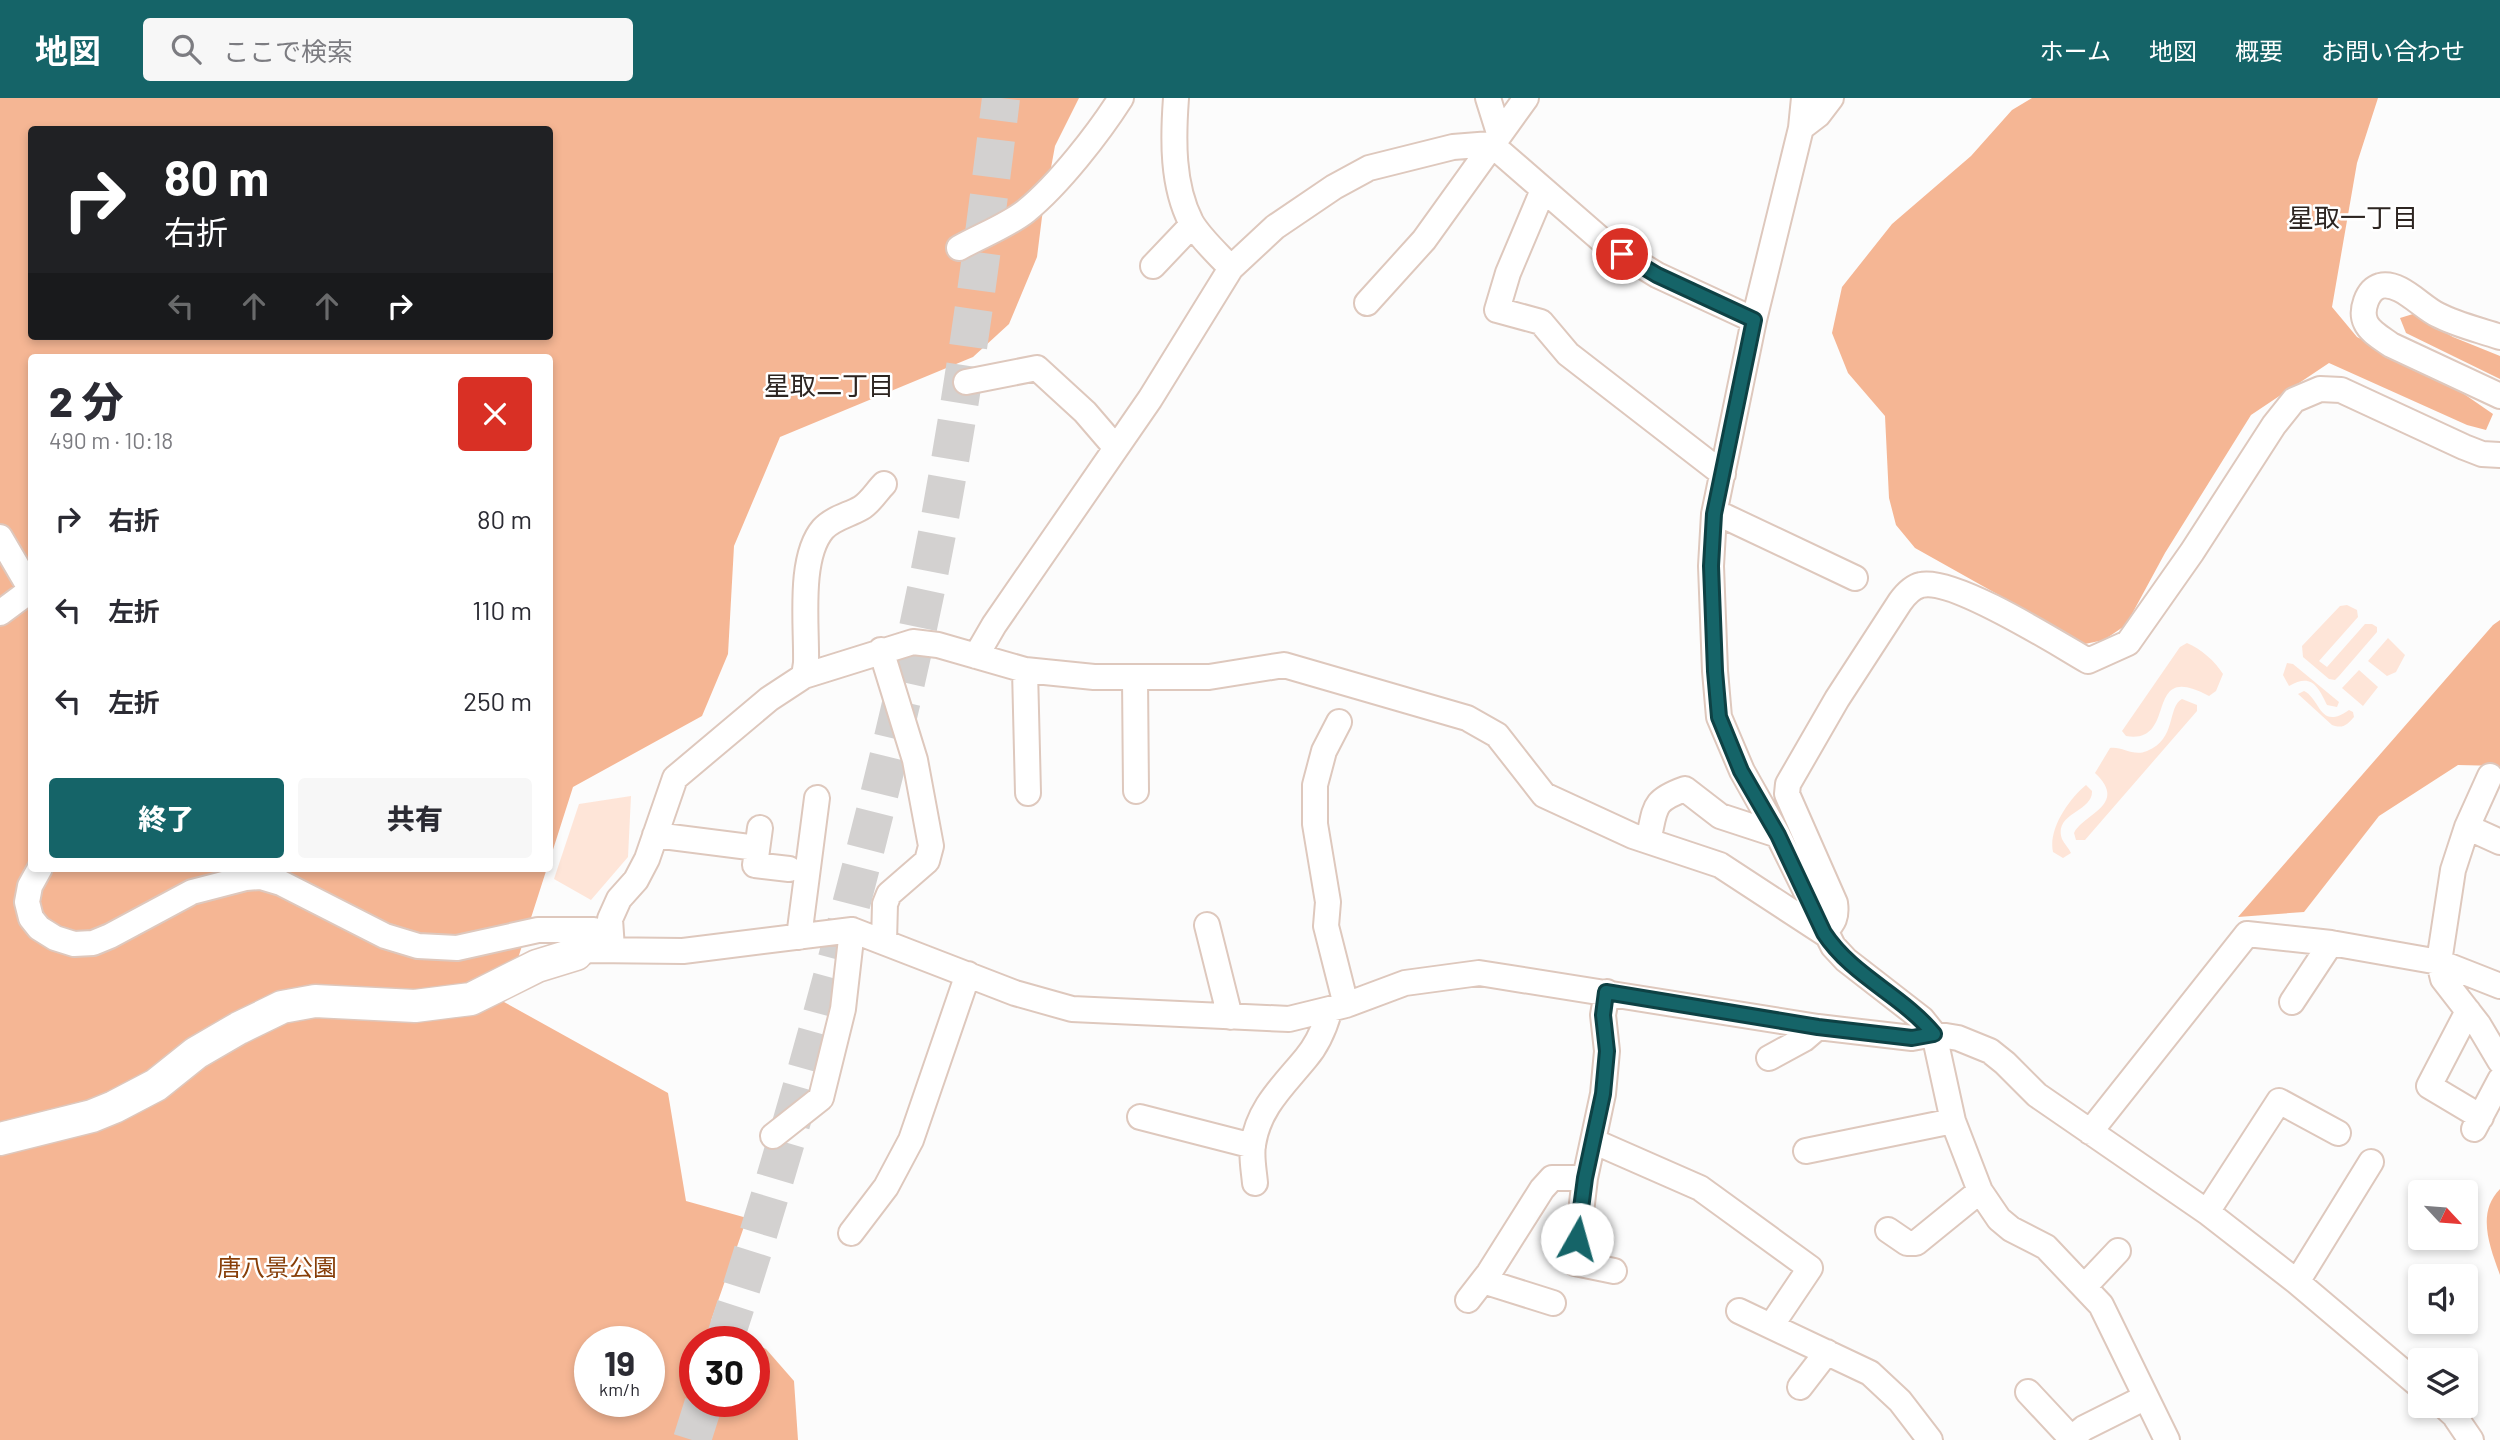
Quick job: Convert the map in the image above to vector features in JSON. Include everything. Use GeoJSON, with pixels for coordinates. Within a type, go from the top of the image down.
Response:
{"type":"FeatureCollection","features":[{"type":"Feature","properties":{"kind":"street"},"geometry":{"type":"LineString","coordinates":[[959,248],[1025,211],[1074,160],[1121,98]]}},
{"type":"Feature","properties":{"kind":"street"},"geometry":{"type":"LineString","coordinates":[[1176,98],[1175,165],[1185,208],[1192,225],[1231,268]]}},
{"type":"Feature","properties":{"kind":"street"},"geometry":{"type":"LineString","coordinates":[[1488,98],[1495,138],[1543,190],[1605,243],[1647,269],[1754,320]]}},
{"type":"Feature","properties":{"kind":"street"},"geometry":{"type":"LineString","coordinates":[[1367,303],[1424,240],[1526,98]]}},
{"type":"Feature","properties":{"kind":"street"},"geometry":{"type":"LineString","coordinates":[[1804,98],[1801,128],[1754,320],[1714,514],[1711,566],[1719,717],[1741,771],[1778,835],[1824,933],[1846,960],[1922,1019],[1934,1034],[1953,1121],[1980,1191],[1999,1219],[2011,1229],[2046,1247],[2101,1305],[2167,1440]]}},
{"type":"Feature","properties":{"kind":"street"},"geometry":{"type":"LineString","coordinates":[[1801,128],[1818,115],[1831,98]]}},
{"type":"Feature","properties":{"kind":"street"},"geometry":{"type":"LineString","coordinates":[[976,656],[994,625],[1150,399],[1231,268],[1275,227],[1334,187],[1370,168],[1405,157],[1495,138]]}},
{"type":"Feature","properties":{"kind":"street"},"geometry":{"type":"LineString","coordinates":[[1543,190],[1508,274],[1497,310],[1541,322],[1568,354],[1723,474]]}},
{"type":"Feature","properties":{"kind":"street"},"geometry":{"type":"LineString","coordinates":[[1153,266],[1192,225]]}},
{"type":"Feature","properties":{"kind":"street"},"geometry":{"type":"LineString","coordinates":[[2500,337],[2438,315],[2391,285],[2377,286],[2368,295],[2364,310],[2366,323],[2390,345],[2500,396]]}},
{"type":"Feature","properties":{"kind":"street"},"geometry":{"type":"LineString","coordinates":[[966,382],[1037,369],[1085,412],[1116,447]]}},
{"type":"Feature","properties":{"kind":"street"},"geometry":{"type":"LineString","coordinates":[[1824,933],[1837,915],[1835,903],[1787,794],[1788,784],[1837,699],[1909,591],[1921,585],[1936,585],[1956,592],[1989,606],[2088,661],[2128,643],[2192,552],[2274,425],[2294,400],[2320,389],[2340,390],[2464,447],[2482,454],[2500,455]]}},
{"type":"Feature","properties":{"kind":"street"},"geometry":{"type":"LineString","coordinates":[[804,676],[807,652],[806,574],[813,546],[824,528],[839,517],[864,506],[884,484]]}},
{"type":"Feature","properties":{"kind":"street"},"geometry":{"type":"LineString","coordinates":[[1714,514],[1726,517],[1856,578]]}},
{"type":"Feature","properties":{"kind":"street"},"geometry":{"type":"LineString","coordinates":[[0,537],[28,583]]}},
{"type":"Feature","properties":{"kind":"street"},"geometry":{"type":"LineString","coordinates":[[0,613],[28,593]]}},
{"type":"Feature","properties":{"kind":"street"},"geometry":{"type":"LineString","coordinates":[[612,950],[610,919],[619,899],[636,880],[675,778],[769,699],[804,676],[913,642],[938,645],[1026,670],[1094,677],[1209,677],[1283,665],[1466,718],[1497,735],[1544,795],[1648,841],[1720,865],[1824,933]]}},
{"type":"Feature","properties":{"kind":"street"},"geometry":{"type":"LineString","coordinates":[[881,650],[915,760],[931,846],[927,861],[889,894],[885,904],[884,942]]}},
{"type":"Feature","properties":{"kind":"street"},"geometry":{"type":"LineString","coordinates":[[1026,670],[1028,793]]}},
{"type":"Feature","properties":{"kind":"street"},"geometry":{"type":"LineString","coordinates":[[1135,678],[1136,791]]}},
{"type":"Feature","properties":{"kind":"street"},"geometry":{"type":"LineString","coordinates":[[1255,1183],[1253,1146],[1259,1122],[1269,1102],[1308,1057],[1338,1007],[1326,926],[1328,902],[1315,824],[1315,785],[1324,751],[1339,722]]}},
{"type":"Feature","properties":{"kind":"street"},"geometry":{"type":"LineString","coordinates":[[2490,776],[2453,870],[2439,962],[2443,979],[2468,1011],[2500,1061]]}},
{"type":"Feature","properties":{"kind":"street"},"geometry":{"type":"LineString","coordinates":[[1648,841],[1657,803],[1666,796],[1685,789],[1720,816],[1778,835]]}},
{"type":"Feature","properties":{"kind":"street"},"geometry":{"type":"LineString","coordinates":[[799,937],[817,798]]}},
{"type":"Feature","properties":{"kind":"street"},"geometry":{"type":"LineString","coordinates":[[2468,827],[2500,842]]}},
{"type":"Feature","properties":{"kind":"street"},"geometry":{"type":"LineString","coordinates":[[654,835],[758,838],[755,865],[789,869]]}},
{"type":"Feature","properties":{"kind":"street"},"geometry":{"type":"LineString","coordinates":[[38,872],[30,886],[27,902],[31,918],[39,928],[55,938],[74,944],[93,943],[110,936],[191,892],[246,878],[261,877],[281,883],[385,936],[418,946],[457,948],[538,930],[594,930],[604,936],[612,950]]}},
{"type":"Feature","properties":{"kind":"street"},"geometry":{"type":"LineString","coordinates":[[1207,925],[1230,1017]]}},
{"type":"Feature","properties":{"kind":"street"},"geometry":{"type":"LineString","coordinates":[[773,1136],[821,1098],[843,1009],[852,930]]}},
{"type":"Feature","properties":{"kind":"street"},"geometry":{"type":"LineString","coordinates":[[0,1139],[92,1116],[114,1107],[156,1085],[196,1053],[282,1007],[316,1001],[415,1006],[471,999],[537,966],[590,950],[683,951],[852,930],[1015,993],[1072,1009],[1289,1019],[1338,1007],[1405,984],[1479,973],[1818,1027],[1912,1038],[1934,1034],[1958,1038],[1990,1051],[2037,1095],[2207,1212],[2297,1282],[2408,1376]]}},
{"type":"Feature","properties":{"kind":"street"},"geometry":{"type":"LineString","coordinates":[[2090,1132],[2247,934],[2331,943],[2439,962],[2500,986]]}},
{"type":"Feature","properties":{"kind":"street"},"geometry":{"type":"LineString","coordinates":[[2292,1002],[2331,943]]}},
{"type":"Feature","properties":{"kind":"street"},"geometry":{"type":"LineString","coordinates":[[851,1233],[886,1187],[911,1140],[968,974]]}},
{"type":"Feature","properties":{"kind":"street"},"geometry":{"type":"LineString","coordinates":[[1606,992],[1603,1015],[1607,1051],[1605,1072],[1585,1178],[1575,1263],[1614,1271]]}},
{"type":"Feature","properties":{"kind":"street"},"geometry":{"type":"LineString","coordinates":[[2468,1011],[2429,1086],[2478,1123],[2500,1080]]}},
{"type":"Feature","properties":{"kind":"street"},"geometry":{"type":"LineString","coordinates":[[1769,1058],[1804,1039],[1818,1027]]}},
{"type":"Feature","properties":{"kind":"street"},"geometry":{"type":"LineString","coordinates":[[2207,1212],[2279,1101],[2338,1133]]}},
{"type":"Feature","properties":{"kind":"street"},"geometry":{"type":"LineString","coordinates":[[1140,1117],[1253,1146]]}},
{"type":"Feature","properties":{"kind":"street"},"geometry":{"type":"LineString","coordinates":[[1807,1151],[1953,1121]]}},
{"type":"Feature","properties":{"kind":"street"},"geometry":{"type":"LineString","coordinates":[[1593,1141],[1700,1188],[1811,1268],[1771,1326]]}},
{"type":"Feature","properties":{"kind":"street"},"geometry":{"type":"LineString","coordinates":[[2297,1282],[2371,1161]]}},
{"type":"Feature","properties":{"kind":"street"},"geometry":{"type":"LineString","coordinates":[[1553,1303],[1475,1291],[1552,1178],[1585,1178]]}},
{"type":"Feature","properties":{"kind":"street"},"geometry":{"type":"LineString","coordinates":[[1888,1230],[1907,1243],[1916,1243],[1980,1191]]}},
{"type":"Feature","properties":{"kind":"street"},"geometry":{"type":"LineString","coordinates":[[2085,1286],[2118,1251]]}},
{"type":"Feature","properties":{"kind":"street"},"geometry":{"type":"LineString","coordinates":[[1739,1311],[1870,1373],[1900,1401],[1930,1440]]}},
{"type":"Feature","properties":{"kind":"street"},"geometry":{"type":"LineString","coordinates":[[1800,1387],[1828,1352]]}},
{"type":"Feature","properties":{"kind":"street"},"geometry":{"type":"LineString","coordinates":[[2028,1392],[2070,1439],[2084,1428],[2146,1397]]}},
{"type":"Feature","properties":{"kind":"street"},"geometry":{"type":"LineString","coordinates":[[2456,1418],[2471,1440]]}},
{"type":"Feature","properties":{"kind":"shaded area"},"geometry":{"type":"Polygon","coordinates":[[[2347,605],[2357,610],[2358,617],[2319,661],[2327,667],[2365,624],[2377,627],[2377,632],[2335,680],[2329,679],[2303,657],[2302,646],[2340,606],[2347,605]]]}},
{"type":"Feature","properties":{"kind":"shaded area"},"geometry":{"type":"Polygon","coordinates":[[[2388,638],[2405,655],[2396,672],[2387,676],[2368,661],[2388,638]]]}},
{"type":"Feature","properties":{"kind":"shaded area"},"geometry":{"type":"Polygon","coordinates":[[[2187,643],[2207,656],[2223,674],[2216,691],[2209,696],[2188,687],[2175,688],[2167,695],[2152,728],[2142,735],[2126,736],[2122,731],[2180,647],[2187,643]]]}},
{"type":"Feature","properties":{"kind":"shaded area"},"geometry":{"type":"Polygon","coordinates":[[[2287,663],[2293,664],[2339,702],[2337,707],[2327,705],[2317,687],[2308,681],[2289,686],[2283,675],[2287,663]]]}},
{"type":"Feature","properties":{"kind":"shaded area"},"geometry":{"type":"Polygon","coordinates":[[[2359,670],[2378,687],[2363,706],[2342,688],[2359,670]]]}},
{"type":"Feature","properties":{"kind":"shaded area"},"geometry":{"type":"Polygon","coordinates":[[[2304,691],[2326,715],[2339,716],[2349,710],[2354,717],[2344,726],[2332,725],[2298,694],[2304,691]]]}},
{"type":"Feature","properties":{"kind":"shaded area"},"geometry":{"type":"Polygon","coordinates":[[[2182,699],[2197,705],[2197,711],[2085,840],[2076,840],[2074,833],[2079,826],[2106,801],[2104,784],[2095,773],[2110,748],[2142,753],[2157,746],[2167,731],[2177,703],[2182,699]]]}},
{"type":"Feature","properties":{"kind":"shaded area"},"geometry":{"type":"Polygon","coordinates":[[[2086,785],[2092,791],[2091,798],[2063,823],[2062,839],[2071,853],[2063,858],[2053,852],[2052,843],[2057,824],[2067,806],[2086,785]]]}},
{"type":"Feature","properties":{"kind":"shaded area"},"geometry":{"type":"Polygon","coordinates":[[[631,796],[628,857],[591,900],[554,879],[579,804],[631,796]]]}},
{"type":"Feature","properties":{"kind":"green space","name":"唐八景公園"},"geometry":{"type":"Polygon","coordinates":[[[0,98],[1079,98],[1055,146],[1037,257],[1009,324],[973,357],[780,437],[734,546],[728,654],[702,716],[573,787],[553,850],[553,354],[28,354],[28,872],[546,872],[504,1002],[668,1093],[686,1201],[747,1218],[711,1321],[721,1326],[679,1326],[679,1417],[770,1417],[770,1354],[794,1381],[798,1440],[0,1440],[0,98]]]}},
{"type":"Feature","properties":{"kind":"green space"},"geometry":{"type":"Polygon","coordinates":[[[2032,98],[2378,98],[2357,163],[2332,307],[2357,337],[2451,385],[2493,414],[2486,430],[2467,425],[2329,363],[2251,415],[2165,553],[2126,625],[2104,640],[2080,645],[2045,621],[1915,548],[1896,525],[1889,498],[1885,416],[1848,373],[1832,333],[1842,287],[1892,224],[1971,156],[2012,110],[2032,98]]]}},
{"type":"Feature","properties":{"kind":"green space"},"geometry":{"type":"Polygon","coordinates":[[[2413,314],[2453,337],[2500,356],[2500,379],[2406,333],[2400,318],[2413,314]]]}},
{"type":"Feature","properties":{"kind":"green space"},"geometry":{"type":"Polygon","coordinates":[[[2500,620],[2500,766],[2458,765],[2379,816],[2304,912],[2238,917],[2493,625],[2500,620]]]}},
{"type":"Feature","properties":{"kind":"green space"},"geometry":{"type":"Polygon","coordinates":[[[2500,1189],[2500,1275],[2489,1242],[2487,1219],[2488,1209],[2500,1189]]]}},
{"type":"Feature","properties":{"kind":"tunnel"},"geometry":{"type":"LineString","coordinates":[[729,1326],[822,1015],[909,667],[930,571],[957,417],[1001,98]]}},
{"type":"Feature","properties":{"kind":"tunnel"},"geometry":{"type":"LineString","coordinates":[[692,1440],[699,1417]]}},
{"type":"Feature","properties":{"kind":"district","name":"星取一丁目"},"geometry":{"type":"Point","coordinates":[2353,216]}},
{"type":"Feature","properties":{"kind":"district","name":"星取二丁目"},"geometry":{"type":"Point","coordinates":[829,384]}},
{"type":"Feature","properties":{"kind":"route"},"geometry":{"type":"LineString","coordinates":[[1577,1239],[1585,1178],[1603,1094],[1607,1051],[1603,1015],[1606,992],[1818,1027],[1912,1038],[1934,1034],[1922,1019],[1846,960],[1824,933],[1778,835],[1741,771],[1719,717],[1711,566],[1714,514],[1754,320],[1657,275],[1622,254]]}}]}
